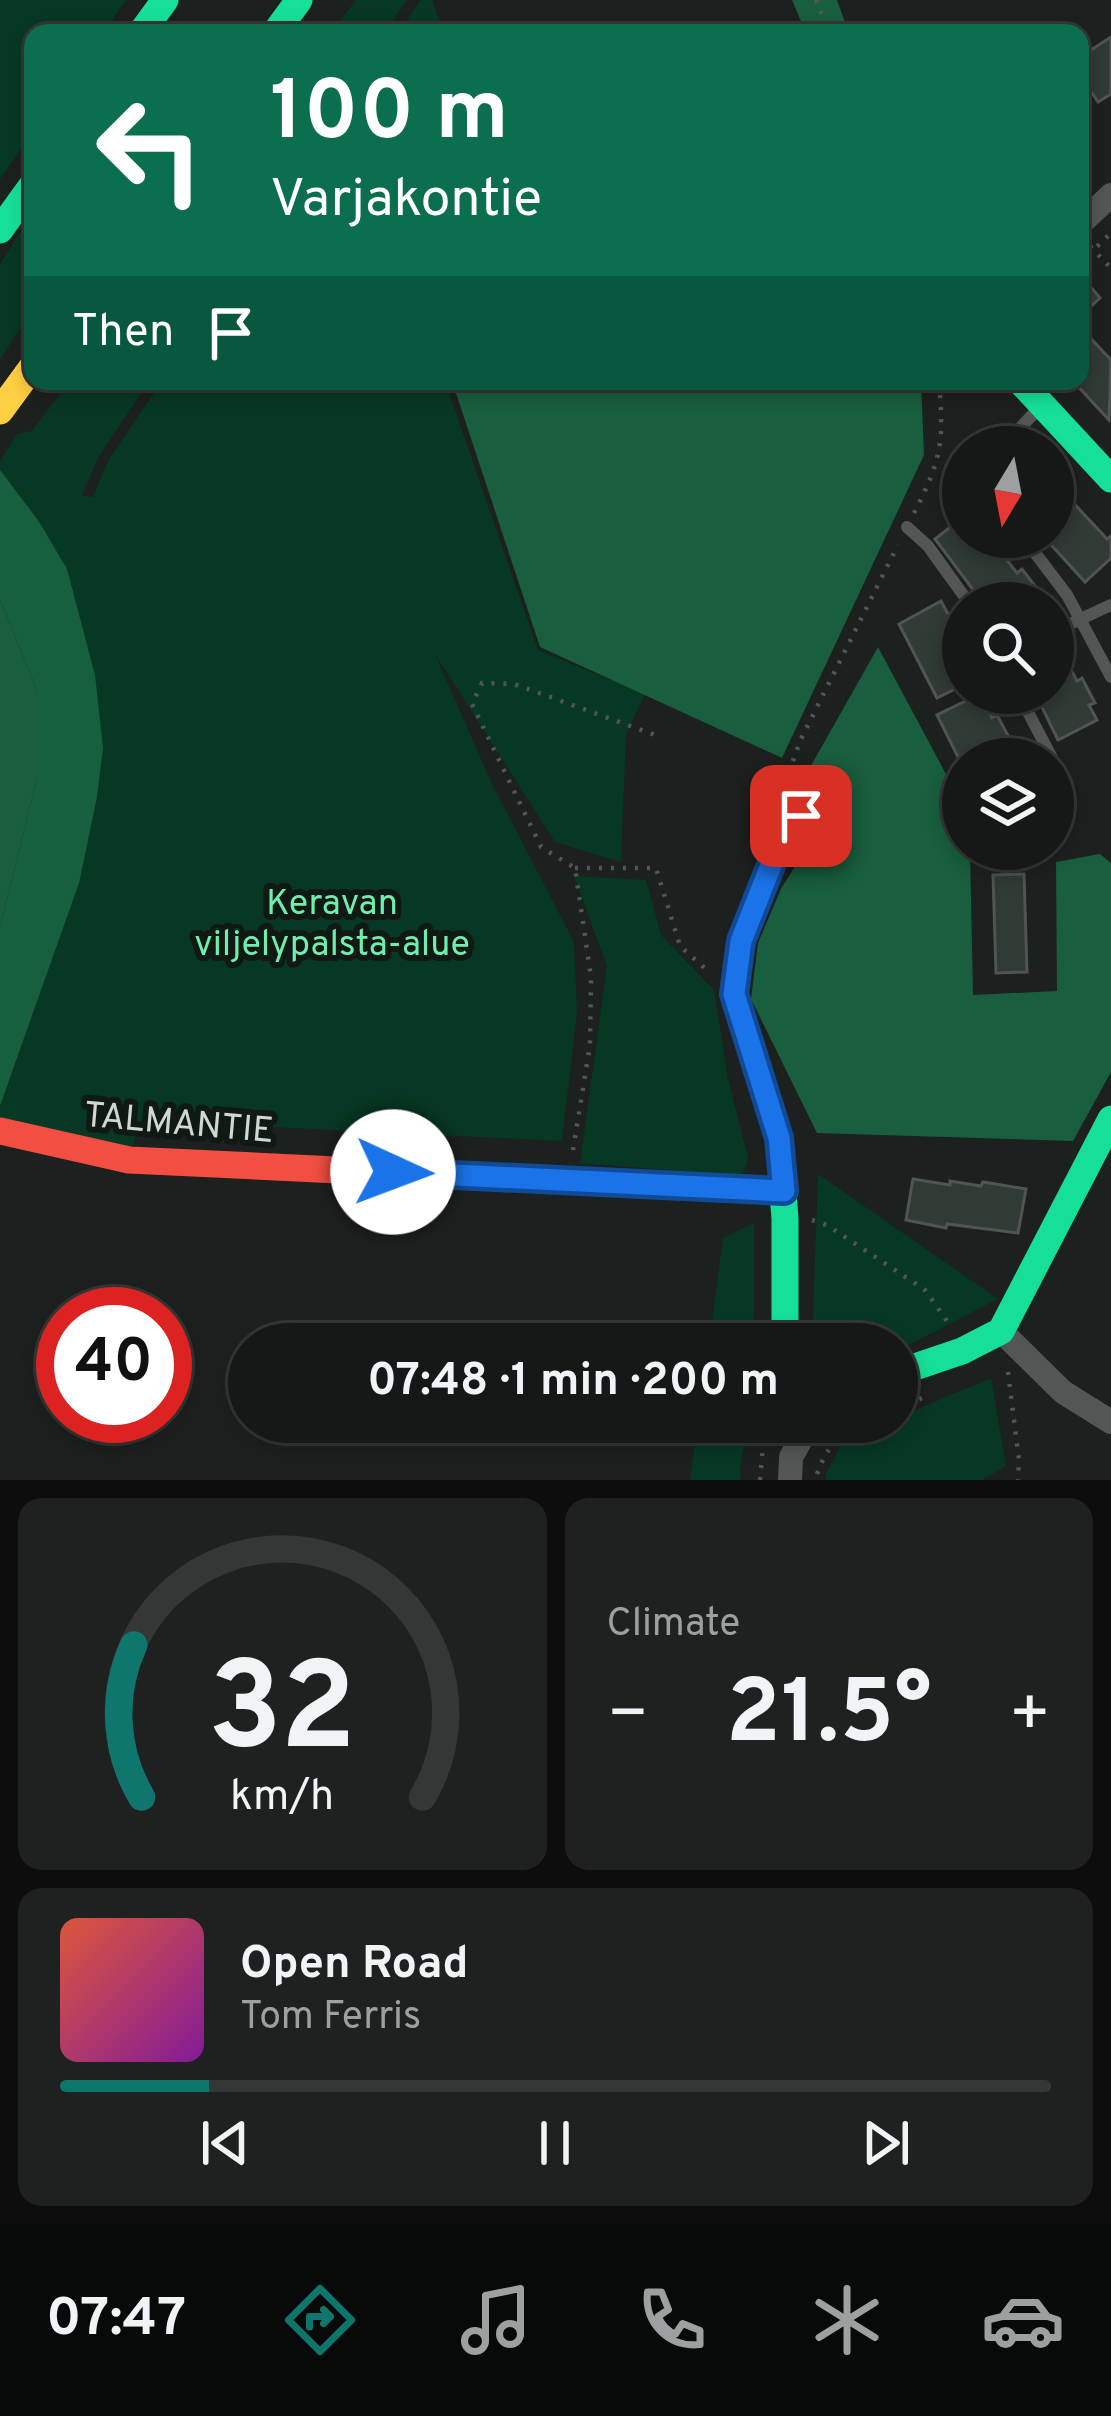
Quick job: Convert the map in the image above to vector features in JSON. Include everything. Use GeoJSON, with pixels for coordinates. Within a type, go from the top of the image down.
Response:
{"type":"FeatureCollection","features":[{"type":"Feature","properties":{"kind":"main road"},"geometry":{"type":"LineString","coordinates":[[0,230],[24,197]]}},
{"type":"Feature","properties":{"kind":"main road"},"geometry":{"type":"LineString","coordinates":[[0,411],[24,378]]}},
{"type":"Feature","properties":{"kind":"main road"},"geometry":{"type":"LineString","coordinates":[[1029,390],[1111,478]]}},
{"type":"Feature","properties":{"kind":"main road"},"geometry":{"type":"LineString","coordinates":[[785,1323],[785,1205],[779,1138],[734,994],[741,941],[781,840],[801,816]]}},
{"type":"Feature","properties":{"kind":"main road"},"geometry":{"type":"LineString","coordinates":[[918,1366],[1010,1341],[1111,1119]]}},
{"type":"Feature","properties":{"kind":"main road","name":"TALMANTIE"},"geometry":{"type":"LineString","coordinates":[[8,1133],[130,1160],[568,1180],[785,1205]]}},
{"type":"Feature","properties":{"kind":"street"},"geometry":{"type":"LineString","coordinates":[[1089,216],[1111,195]]}},
{"type":"Feature","properties":{"kind":"street"},"geometry":{"type":"LineString","coordinates":[[1010,1341],[1063,1392],[1111,1422]]}},
{"type":"Feature","properties":{"kind":"street"},"geometry":{"type":"LineString","coordinates":[[790,1480],[791,1457],[798,1443]]}},
{"type":"Feature","properties":{"kind":"lane"},"geometry":{"type":"LineString","coordinates":[[1022,426],[1043,404]]}},
{"type":"Feature","properties":{"kind":"lane"},"geometry":{"type":"LineString","coordinates":[[907,527],[928,546],[953,582]]}},
{"type":"Feature","properties":{"kind":"lane"},"geometry":{"type":"LineString","coordinates":[[1039,558],[1067,595],[1111,677]]}},
{"type":"Feature","properties":{"kind":"lane"},"geometry":{"type":"LineString","coordinates":[[1074,622],[1111,604]]}},
{"type":"Feature","properties":{"kind":"path"},"geometry":{"type":"LineString","coordinates":[[1089,254],[1111,233]]}},
{"type":"Feature","properties":{"kind":"path"},"geometry":{"type":"LineString","coordinates":[[1089,244],[1111,268]]}},
{"type":"Feature","properties":{"kind":"path"},"geometry":{"type":"LineString","coordinates":[[786,784],[800,741],[934,474],[943,437],[940,390]]}},
{"type":"Feature","properties":{"kind":"path"},"geometry":{"type":"LineString","coordinates":[[658,736],[514,684],[482,683],[472,704],[542,847],[574,868],[656,868],[680,946],[734,994]]}},
{"type":"Feature","properties":{"kind":"path"},"geometry":{"type":"LineString","coordinates":[[568,1180],[590,1045],[591,976],[574,868]]}},
{"type":"Feature","properties":{"kind":"path"},"geometry":{"type":"LineString","coordinates":[[785,1205],[827,1225],[925,1290],[956,1334],[962,1351]]}},
{"type":"Feature","properties":{"kind":"path"},"geometry":{"type":"LineString","coordinates":[[1010,1341],[1007,1368],[1018,1480]]}},
{"type":"Feature","properties":{"kind":"path"},"geometry":{"type":"LineString","coordinates":[[760,1480],[763,1443]]}},
{"type":"Feature","properties":{"kind":"path"},"geometry":{"type":"LineString","coordinates":[[815,1480],[834,1443]]}},
{"type":"Feature","properties":{"kind":"green space"},"geometry":{"type":"Polygon","coordinates":[[[0,0],[126,0],[109,24],[24,24],[24,145],[0,179],[0,0]]]}},
{"type":"Feature","properties":{"kind":"green space"},"geometry":{"type":"Polygon","coordinates":[[[356,0],[407,0],[390,24],[338,24],[356,0]]]}},
{"type":"Feature","properties":{"kind":"green space"},"geometry":{"type":"Polygon","coordinates":[[[421,0],[432,0],[441,24],[404,24],[421,0]]]}},
{"type":"Feature","properties":{"kind":"green space"},"geometry":{"type":"Polygon","coordinates":[[[24,226],[24,323],[0,359],[0,264],[24,226]]]}},
{"type":"Feature","properties":{"kind":"green space","name":"Keravan viljelypalsta-alue"},"geometry":{"type":"Polygon","coordinates":[[[63,390],[143,390],[99,456],[82,495],[93,497],[108,461],[156,390],[448,390],[538,650],[645,694],[626,734],[621,862],[555,842],[435,654],[492,784],[574,942],[577,1013],[562,1141],[195,1123],[144,1114],[132,1148],[0,1120],[0,1106],[79,883],[38,520],[0,470],[0,461],[17,434],[32,431],[63,390]]]}},
{"type":"Feature","properties":{"kind":"green space"},"geometry":{"type":"Polygon","coordinates":[[[574,876],[646,880],[661,935],[714,990],[728,1079],[748,1158],[742,1176],[580,1163],[607,966],[574,876]]]}},
{"type":"Feature","properties":{"kind":"green space"},"geometry":{"type":"Polygon","coordinates":[[[818,1174],[998,1299],[918,1340],[918,1323],[813,1323],[818,1174]]]}},
{"type":"Feature","properties":{"kind":"green space"},"geometry":{"type":"Polygon","coordinates":[[[754,1223],[754,1323],[712,1323],[723,1238],[754,1223]]]}},
{"type":"Feature","properties":{"kind":"green space"},"geometry":{"type":"Polygon","coordinates":[[[991,1378],[1006,1466],[982,1480],[826,1480],[842,1443],[918,1443],[918,1409],[991,1378]]]}},
{"type":"Feature","properties":{"kind":"green space"},"geometry":{"type":"Polygon","coordinates":[[[695,1443],[744,1443],[741,1480],[690,1480],[695,1443]]]}},
{"type":"Feature","properties":{"kind":"shaded area"},"geometry":{"type":"Polygon","coordinates":[[[792,0],[837,0],[846,24],[802,24],[792,0]]]}},
{"type":"Feature","properties":{"kind":"shaded area"},"geometry":{"type":"Polygon","coordinates":[[[455,390],[921,390],[924,455],[782,758],[540,647],[455,390]]]}},
{"type":"Feature","properties":{"kind":"shaded area"},"geometry":{"type":"Polygon","coordinates":[[[0,470],[67,569],[95,675],[103,748],[79,883],[0,1106],[0,927],[37,778],[37,690],[0,600],[0,470]]]}},
{"type":"Feature","properties":{"kind":"shaded area"},"geometry":{"type":"Polygon","coordinates":[[[0,600],[37,690],[37,778],[0,927],[0,600]]]}},
{"type":"Feature","properties":{"kind":"shaded area"},"geometry":{"type":"Polygon","coordinates":[[[878,647],[942,767],[942,870],[970,870],[973,995],[1057,991],[1056,870],[1074,870],[1074,859],[1100,854],[1111,863],[1111,1072],[1073,1141],[817,1133],[751,999],[758,943],[781,889],[816,832],[799,787],[878,647]]]}},
{"type":"Feature","properties":{"kind":"building"},"geometry":{"type":"Polygon","coordinates":[[[1111,37],[1111,94],[1098,102],[1089,88],[1089,51],[1111,37]]]}},
{"type":"Feature","properties":{"kind":"building"},"geometry":{"type":"Polygon","coordinates":[[[1089,285],[1100,298],[1089,308],[1089,285]]]}},
{"type":"Feature","properties":{"kind":"building"},"geometry":{"type":"Polygon","coordinates":[[[1089,337],[1111,360],[1109,420],[1081,390],[1089,390],[1089,337]]]}},
{"type":"Feature","properties":{"kind":"building"},"geometry":{"type":"Polygon","coordinates":[[[1074,504],[1107,539],[1111,536],[1111,558],[1085,582],[1063,558],[1074,558],[1074,504]]]}},
{"type":"Feature","properties":{"kind":"building"},"geometry":{"type":"Polygon","coordinates":[[[949,558],[1005,558],[1032,582],[967,582],[949,558]]]}},
{"type":"Feature","properties":{"kind":"building"},"geometry":{"type":"Polygon","coordinates":[[[941,601],[942,696],[937,698],[899,624],[941,601]]]}},
{"type":"Feature","properties":{"kind":"building"},"geometry":{"type":"Polygon","coordinates":[[[1074,675],[1077,681],[1082,678],[1095,703],[1089,705],[1097,720],[1057,738],[1045,714],[1074,714],[1074,675]]]}},
{"type":"Feature","properties":{"kind":"building"},"geometry":{"type":"Polygon","coordinates":[[[937,715],[997,715],[1009,738],[948,738],[937,715]]]}},
{"type":"Feature","properties":{"kind":"building"},"geometry":{"type":"Polygon","coordinates":[[[1024,874],[1027,972],[996,973],[993,875],[1024,874]]]}},
{"type":"Feature","properties":{"kind":"building"},"geometry":{"type":"Polygon","coordinates":[[[913,1179],[1026,1189],[1018,1233],[906,1220],[913,1179]]]}},
{"type":"Feature","properties":{"kind":"traffic: fast"},"geometry":{"type":"LineString","coordinates":[[148,24],[165,0]]}},
{"type":"Feature","properties":{"kind":"traffic: fast"},"geometry":{"type":"LineString","coordinates":[[282,24],[299,0]]}},
{"type":"Feature","properties":{"kind":"traffic: fast"},"geometry":{"type":"LineString","coordinates":[[0,230],[24,197]]}},
{"type":"Feature","properties":{"kind":"traffic: fast"},"geometry":{"type":"LineString","coordinates":[[1028,390],[1111,479]]}},
{"type":"Feature","properties":{"kind":"traffic: fast"},"geometry":{"type":"LineString","coordinates":[[785,1323],[779,1138],[735,994],[741,941],[781,840],[801,816]]}},
{"type":"Feature","properties":{"kind":"traffic: fast"},"geometry":{"type":"LineString","coordinates":[[918,1366],[1001,1331],[1111,1119]]}},
{"type":"Feature","properties":{"kind":"traffic: slow"},"geometry":{"type":"LineString","coordinates":[[0,411],[24,378]]}},
{"type":"Feature","properties":{"kind":"traffic: slow"},"geometry":{"type":"LineString","coordinates":[[610,1183],[784,1191]]}},
{"type":"Feature","properties":{"kind":"traffic: jam"},"geometry":{"type":"LineString","coordinates":[[0,1131],[129,1160],[610,1183]]}},
{"type":"Feature","properties":{"kind":"route"},"geometry":{"type":"LineString","coordinates":[[393,1172],[784,1191],[779,1138],[734,994],[741,941],[781,840],[801,816]]}}]}
